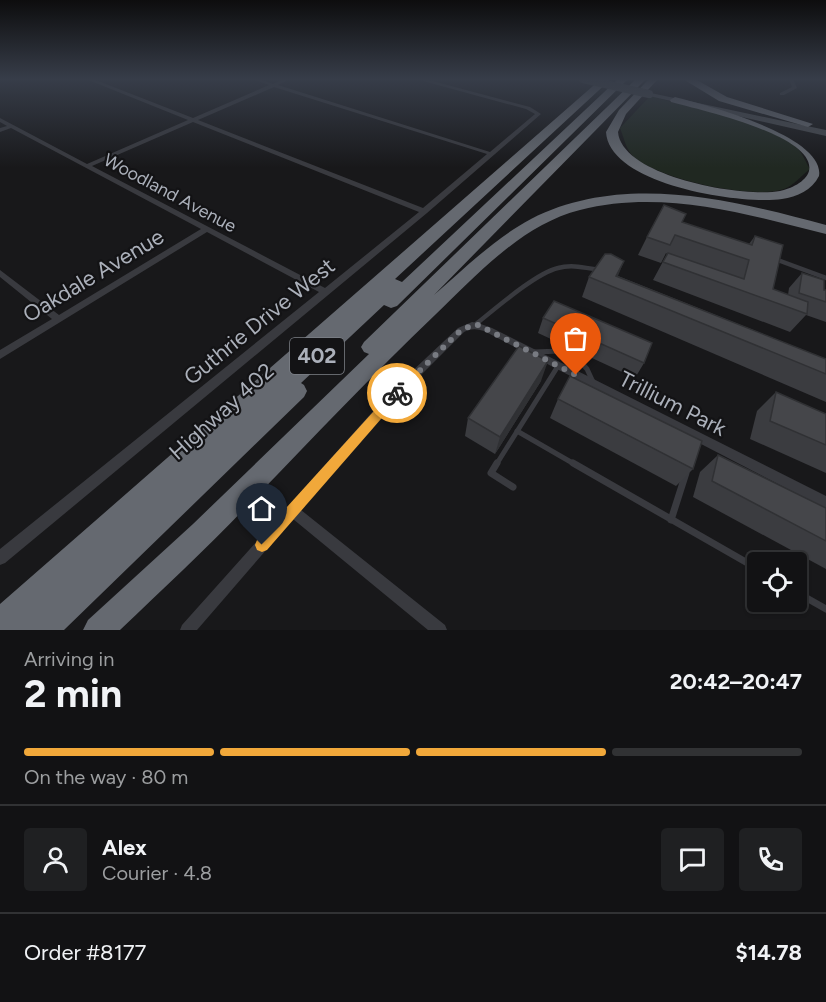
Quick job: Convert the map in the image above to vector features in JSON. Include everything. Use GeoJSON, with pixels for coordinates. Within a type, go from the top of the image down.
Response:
{"type":"FeatureCollection","features":[{"type":"Feature","properties":{"kind":"highway"},"geometry":{"type":"LineString","coordinates":[[550,129],[567,108]]}},
{"type":"Feature","properties":{"kind":"highway"},"geometry":{"type":"LineString","coordinates":[[0,623],[573,108]]}},
{"type":"Feature","properties":{"kind":"highway","name":"Highway 402"},"geometry":{"type":"LineString","coordinates":[[17,630],[584,108]]}},
{"type":"Feature","properties":{"kind":"highway"},"geometry":{"type":"LineString","coordinates":[[43,630],[594,108]]}},
{"type":"Feature","properties":{"kind":"highway"},"geometry":{"type":"LineString","coordinates":[[627,108],[617,118],[612,131],[614,141],[620,151],[642,168],[687,186],[736,196],[766,196],[791,192],[808,184],[813,178],[816,171],[812,158],[800,146],[783,135],[748,121],[704,108]]}},
{"type":"Feature","properties":{"kind":"highway","name":"402"},"geometry":{"type":"LineString","coordinates":[[87,630],[627,108]]}},
{"type":"Feature","properties":{"kind":"highway"},"geometry":{"type":"LineString","coordinates":[[755,108],[808,124]]}},
{"type":"Feature","properties":{"kind":"highway"},"geometry":{"type":"LineString","coordinates":[[98,630],[212,524],[388,348],[487,258],[526,229],[574,207],[610,200],[657,198],[705,200],[760,211],[826,230]]}},
{"type":"Feature","properties":{"kind":"main road"},"geometry":{"type":"LineString","coordinates":[[713,108],[826,133]]}},
{"type":"Feature","properties":{"kind":"main road"},"geometry":{"type":"LineString","coordinates":[[743,108],[826,128]]}},
{"type":"Feature","properties":{"kind":"street"},"geometry":{"type":"LineString","coordinates":[[161,108],[424,211]]}},
{"type":"Feature","properties":{"kind":"street"},"geometry":{"type":"LineString","coordinates":[[87,166],[222,108]]}},
{"type":"Feature","properties":{"kind":"street"},"geometry":{"type":"LineString","coordinates":[[346,108],[492,154]]}},
{"type":"Feature","properties":{"kind":"street","name":"Guthrie Drive West"},"geometry":{"type":"LineString","coordinates":[[0,558],[537,116],[536,111],[526,108]]}},
{"type":"Feature","properties":{"kind":"street","name":"Woodland Avenue"},"geometry":{"type":"LineString","coordinates":[[0,120],[326,292]]}},
{"type":"Feature","properties":{"kind":"street"},"geometry":{"type":"LineString","coordinates":[[0,130],[12,126]]}},
{"type":"Feature","properties":{"kind":"street","name":"Oakdale Avenue"},"geometry":{"type":"LineString","coordinates":[[0,355],[207,229]]}},
{"type":"Feature","properties":{"kind":"street"},"geometry":{"type":"LineString","coordinates":[[0,273],[58,320]]}},
{"type":"Feature","properties":{"kind":"street"},"geometry":{"type":"LineString","coordinates":[[187,630],[396,393],[461,330],[473,325]]}},
{"type":"Feature","properties":{"kind":"street","name":"Trillium Park"},"geometry":{"type":"LineString","coordinates":[[473,325],[532,352],[695,442],[826,503]]}},
{"type":"Feature","properties":{"kind":"street"},"geometry":{"type":"LineString","coordinates":[[293,511],[440,630]]}},
{"type":"Feature","properties":{"kind":"lane"},"geometry":{"type":"LineString","coordinates":[[772,258],[826,278]]}},
{"type":"Feature","properties":{"kind":"lane"},"geometry":{"type":"LineString","coordinates":[[473,325],[513,294],[556,268],[574,266],[603,270]]}},
{"type":"Feature","properties":{"kind":"lane"},"geometry":{"type":"LineString","coordinates":[[532,352],[561,351]]}},
{"type":"Feature","properties":{"kind":"lane"},"geometry":{"type":"LineString","coordinates":[[577,358],[587,369],[594,385]]}},
{"type":"Feature","properties":{"kind":"lane"},"geometry":{"type":"LineString","coordinates":[[513,487],[491,473],[558,366]]}},
{"type":"Feature","properties":{"kind":"lane"},"geometry":{"type":"LineString","coordinates":[[517,431],[747,564]]}},
{"type":"Feature","properties":{"kind":"lane"},"geometry":{"type":"LineString","coordinates":[[671,520],[687,468]]}},
{"type":"Feature","properties":{"kind":"lane"},"geometry":{"type":"LineString","coordinates":[[807,598],[826,609]]}},
{"type":"Feature","properties":{"kind":"shaded area"},"geometry":{"type":"Polygon","coordinates":[[[638,108],[698,108],[749,123],[785,139],[798,149],[810,169],[784,189],[770,192],[730,190],[684,180],[646,165],[631,154],[620,128],[638,108]]]}},
{"type":"Feature","properties":{"kind":"building"},"geometry":{"type":"Polygon","coordinates":[[[664,205],[686,214],[682,222],[752,245],[755,236],[783,245],[773,289],[808,302],[807,314],[663,262],[668,253],[744,279],[749,260],[675,235],[670,245],[647,237],[664,205]]]}},
{"type":"Feature","properties":{"kind":"building"},"geometry":{"type":"Polygon","coordinates":[[[605,254],[611,254],[624,261],[616,276],[826,359],[826,374],[589,277],[605,254]]]}},
{"type":"Feature","properties":{"kind":"building"},"geometry":{"type":"Polygon","coordinates":[[[802,273],[824,280],[826,302],[799,293],[802,273]]]}},
{"type":"Feature","properties":{"kind":"building"},"geometry":{"type":"Polygon","coordinates":[[[554,301],[652,343],[644,363],[543,318],[554,301]]]}},
{"type":"Feature","properties":{"kind":"building"},"geometry":{"type":"Polygon","coordinates":[[[519,346],[548,361],[500,437],[468,418],[519,346]]]}},
{"type":"Feature","properties":{"kind":"building"},"geometry":{"type":"Polygon","coordinates":[[[570,376],[702,441],[693,469],[558,399],[570,376]]]}},
{"type":"Feature","properties":{"kind":"building"},"geometry":{"type":"Polygon","coordinates":[[[776,392],[826,414],[826,445],[770,421],[776,392]]]}},
{"type":"Feature","properties":{"kind":"building"},"geometry":{"type":"Polygon","coordinates":[[[718,455],[826,508],[826,541],[712,481],[718,455]]]}},
{"type":"Feature","properties":{"kind":"way so far"},"geometry":{"type":"LineString","coordinates":[[397,393],[461,330],[476,324],[576,375]]}},
{"type":"Feature","properties":{"kind":"route"},"geometry":{"type":"LineString","coordinates":[[262,545],[397,393]]}}]}
